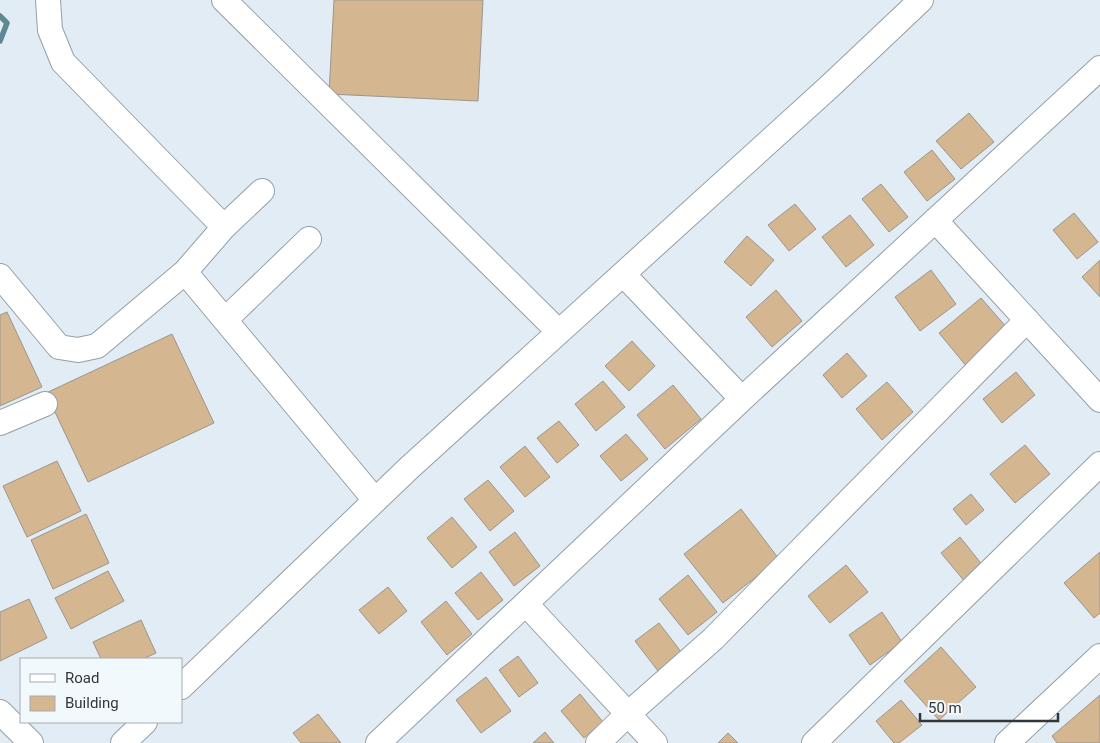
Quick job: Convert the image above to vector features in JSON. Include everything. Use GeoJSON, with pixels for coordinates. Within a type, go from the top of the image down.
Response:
{"type":"FeatureCollection","features":[{"type":"Feature","properties":{"kind":"street"},"geometry":{"type":"LineString","coordinates":[[48,0],[50,30],[63,62],[224,227]]}},
{"type":"Feature","properties":{"kind":"street"},"geometry":{"type":"LineString","coordinates":[[224,0],[559,332]]}},
{"type":"Feature","properties":{"kind":"street"},"geometry":{"type":"LineString","coordinates":[[182,686],[375,500],[921,0]]}},
{"type":"Feature","properties":{"kind":"street"},"geometry":{"type":"LineString","coordinates":[[378,743],[742,400],[1100,68]]}},
{"type":"Feature","properties":{"kind":"street"},"geometry":{"type":"LineString","coordinates":[[0,276],[59,348],[78,350],[97,346],[185,272],[224,227],[262,191]]}},
{"type":"Feature","properties":{"kind":"street"},"geometry":{"type":"LineString","coordinates":[[935,220],[1100,400]]}},
{"type":"Feature","properties":{"kind":"street"},"geometry":{"type":"LineString","coordinates":[[226,319],[309,239]]}},
{"type":"Feature","properties":{"kind":"street"},"geometry":{"type":"LineString","coordinates":[[185,272],[375,500]]}},
{"type":"Feature","properties":{"kind":"street"},"geometry":{"type":"LineString","coordinates":[[623,274],[742,400]]}},
{"type":"Feature","properties":{"kind":"street"},"geometry":{"type":"LineString","coordinates":[[598,743],[713,639],[1027,320]]}},
{"type":"Feature","properties":{"kind":"street"},"geometry":{"type":"LineString","coordinates":[[0,422],[45,404]]}},
{"type":"Feature","properties":{"kind":"street"},"geometry":{"type":"LineString","coordinates":[[814,743],[1100,464]]}},
{"type":"Feature","properties":{"kind":"street"},"geometry":{"type":"LineString","coordinates":[[526,604],[656,743]]}},
{"type":"Feature","properties":{"kind":"street"},"geometry":{"type":"LineString","coordinates":[[1007,743],[1100,656]]}},
{"type":"Feature","properties":{"kind":"street"},"geometry":{"type":"LineString","coordinates":[[0,712],[31,743]]}},
{"type":"Feature","properties":{"kind":"street"},"geometry":{"type":"LineString","coordinates":[[123,743],[144,723]]}},
{"type":"Feature","properties":{"kind":"building"},"geometry":{"type":"Polygon","coordinates":[[[334,0],[483,0],[478,101],[329,94],[334,0]]]}},
{"type":"Feature","properties":{"kind":"building"},"geometry":{"type":"Polygon","coordinates":[[[969,113],[994,142],[961,169],[936,141],[969,113]]]}},
{"type":"Feature","properties":{"kind":"building"},"geometry":{"type":"Polygon","coordinates":[[[932,150],[955,179],[927,201],[904,172],[932,150]]]}},
{"type":"Feature","properties":{"kind":"building"},"geometry":{"type":"Polygon","coordinates":[[[881,184],[908,217],[889,232],[862,199],[881,184]]]}},
{"type":"Feature","properties":{"kind":"building"},"geometry":{"type":"Polygon","coordinates":[[[795,204],[816,229],[789,251],[768,225],[795,204]]]}},
{"type":"Feature","properties":{"kind":"building"},"geometry":{"type":"Polygon","coordinates":[[[1074,213],[1098,242],[1077,259],[1053,230],[1074,213]]]}},
{"type":"Feature","properties":{"kind":"building"},"geometry":{"type":"Polygon","coordinates":[[[850,215],[874,245],[846,267],[822,237],[850,215]]]}},
{"type":"Feature","properties":{"kind":"building"},"geometry":{"type":"Polygon","coordinates":[[[747,236],[774,260],[751,286],[724,262],[747,236]]]}},
{"type":"Feature","properties":{"kind":"building"},"geometry":{"type":"Polygon","coordinates":[[[1100,260],[1100,297],[1082,277],[1100,260]]]}},
{"type":"Feature","properties":{"kind":"building"},"geometry":{"type":"Polygon","coordinates":[[[931,270],[956,304],[920,331],[895,297],[931,270]]]}},
{"type":"Feature","properties":{"kind":"building"},"geometry":{"type":"Polygon","coordinates":[[[776,290],[802,321],[772,347],[746,317],[776,290]]]}},
{"type":"Feature","properties":{"kind":"building"},"geometry":{"type":"Polygon","coordinates":[[[981,298],[1015,337],[972,373],[939,333],[981,298]]]}},
{"type":"Feature","properties":{"kind":"building"},"geometry":{"type":"Polygon","coordinates":[[[7,312],[42,387],[0,406],[0,315],[7,312]]]}},
{"type":"Feature","properties":{"kind":"building"},"geometry":{"type":"Polygon","coordinates":[[[172,334],[214,423],[88,482],[46,393],[172,334]]]}},
{"type":"Feature","properties":{"kind":"building"},"geometry":{"type":"Polygon","coordinates":[[[632,341],[655,366],[629,391],[605,366],[632,341]]]}},
{"type":"Feature","properties":{"kind":"building"},"geometry":{"type":"Polygon","coordinates":[[[847,353],[867,376],[842,398],[823,375],[847,353]]]}},
{"type":"Feature","properties":{"kind":"building"},"geometry":{"type":"Polygon","coordinates":[[[1016,372],[1035,395],[1002,423],[983,399],[1016,372]]]}},
{"type":"Feature","properties":{"kind":"building"},"geometry":{"type":"Polygon","coordinates":[[[603,381],[625,407],[596,431],[575,404],[603,381]]]}},
{"type":"Feature","properties":{"kind":"building"},"geometry":{"type":"Polygon","coordinates":[[[887,382],[913,412],[882,440],[856,409],[887,382]]]}},
{"type":"Feature","properties":{"kind":"building"},"geometry":{"type":"Polygon","coordinates":[[[673,385],[701,419],[665,449],[637,415],[673,385]]]}},
{"type":"Feature","properties":{"kind":"building"},"geometry":{"type":"Polygon","coordinates":[[[559,421],[579,445],[557,463],[537,438],[559,421]]]}},
{"type":"Feature","properties":{"kind":"building"},"geometry":{"type":"Polygon","coordinates":[[[626,434],[648,459],[621,481],[600,456],[626,434]]]}},
{"type":"Feature","properties":{"kind":"building"},"geometry":{"type":"Polygon","coordinates":[[[1025,445],[1050,474],[1015,503],[990,474],[1025,445]]]}},
{"type":"Feature","properties":{"kind":"building"},"geometry":{"type":"Polygon","coordinates":[[[525,446],[550,477],[525,497],[500,467],[525,446]]]}},
{"type":"Feature","properties":{"kind":"building"},"geometry":{"type":"Polygon","coordinates":[[[57,461],[81,511],[27,537],[3,486],[57,461]]]}},
{"type":"Feature","properties":{"kind":"building"},"geometry":{"type":"Polygon","coordinates":[[[488,480],[514,511],[490,531],[464,499],[488,480]]]}},
{"type":"Feature","properties":{"kind":"building"},"geometry":{"type":"Polygon","coordinates":[[[971,494],[984,510],[966,525],[953,509],[971,494]]]}},
{"type":"Feature","properties":{"kind":"building"},"geometry":{"type":"Polygon","coordinates":[[[741,509],[779,559],[723,603],[684,554],[741,509]]]}},
{"type":"Feature","properties":{"kind":"building"},"geometry":{"type":"Polygon","coordinates":[[[86,514],[109,563],[53,589],[31,540],[86,514]]]}},
{"type":"Feature","properties":{"kind":"building"},"geometry":{"type":"Polygon","coordinates":[[[452,517],[477,547],[452,568],[427,538],[452,517]]]}},
{"type":"Feature","properties":{"kind":"building"},"geometry":{"type":"Polygon","coordinates":[[[515,532],[540,566],[514,586],[489,552],[515,532]]]}},
{"type":"Feature","properties":{"kind":"building"},"geometry":{"type":"Polygon","coordinates":[[[960,537],[984,567],[966,583],[941,553],[960,537]]]}},
{"type":"Feature","properties":{"kind":"building"},"geometry":{"type":"Polygon","coordinates":[[[1100,552],[1100,613],[1094,618],[1064,583],[1100,552]]]}},
{"type":"Feature","properties":{"kind":"building"},"geometry":{"type":"Polygon","coordinates":[[[846,565],[868,592],[830,623],[808,596],[846,565]]]}},
{"type":"Feature","properties":{"kind":"building"},"geometry":{"type":"Polygon","coordinates":[[[108,571],[124,601],[71,629],[55,598],[108,571]]]}},
{"type":"Feature","properties":{"kind":"building"},"geometry":{"type":"Polygon","coordinates":[[[481,572],[503,600],[478,620],[455,593],[481,572]]]}},
{"type":"Feature","properties":{"kind":"building"},"geometry":{"type":"Polygon","coordinates":[[[688,575],[717,612],[688,635],[659,599],[688,575]]]}},
{"type":"Feature","properties":{"kind":"building"},"geometry":{"type":"Polygon","coordinates":[[[388,587],[407,611],[379,634],[359,610],[388,587]]]}},
{"type":"Feature","properties":{"kind":"building"},"geometry":{"type":"Polygon","coordinates":[[[29,599],[47,638],[0,661],[0,612],[29,599]]]}},
{"type":"Feature","properties":{"kind":"building"},"geometry":{"type":"Polygon","coordinates":[[[446,601],[472,634],[447,655],[421,622],[446,601]]]}},
{"type":"Feature","properties":{"kind":"building"},"geometry":{"type":"Polygon","coordinates":[[[882,612],[902,642],[870,665],[849,635],[882,612]]]}},
{"type":"Feature","properties":{"kind":"building"},"geometry":{"type":"Polygon","coordinates":[[[141,620],[156,653],[145,658],[101,658],[93,642],[141,620]]]}},
{"type":"Feature","properties":{"kind":"building"},"geometry":{"type":"Polygon","coordinates":[[[659,623],[682,653],[658,671],[635,641],[659,623]]]}},
{"type":"Feature","properties":{"kind":"building"},"geometry":{"type":"Polygon","coordinates":[[[941,647],[976,687],[939,720],[904,681],[941,647]]]}},
{"type":"Feature","properties":{"kind":"building"},"geometry":{"type":"Polygon","coordinates":[[[518,656],[538,683],[519,697],[499,670],[518,656]]]}},
{"type":"Feature","properties":{"kind":"building"},"geometry":{"type":"Polygon","coordinates":[[[486,677],[511,711],[481,733],[456,700],[486,677]]]}},
{"type":"Feature","properties":{"kind":"building"},"geometry":{"type":"Polygon","coordinates":[[[580,694],[603,722],[584,738],[561,711],[580,694]]]}},
{"type":"Feature","properties":{"kind":"building"},"geometry":{"type":"Polygon","coordinates":[[[1100,695],[1100,743],[1057,743],[1052,736],[1100,695]]]}},
{"type":"Feature","properties":{"kind":"building"},"geometry":{"type":"Polygon","coordinates":[[[901,700],[922,725],[899,743],[894,743],[876,721],[901,700]]]}},
{"type":"Feature","properties":{"kind":"building"},"geometry":{"type":"Polygon","coordinates":[[[318,714],[341,743],[301,743],[293,733],[318,714]]]}},
{"type":"Feature","properties":{"kind":"building"},"geometry":{"type":"Polygon","coordinates":[[[545,732],[554,743],[533,743],[545,732]]]}},
{"type":"Feature","properties":{"kind":"building"},"geometry":{"type":"Polygon","coordinates":[[[728,733],[738,743],[718,743],[728,733]]]}},
{"type":"Feature","properties":{"kind":"waterway"},"geometry":{"type":"LineString","coordinates":[[0,16],[7,23],[0,41]]}}]}
